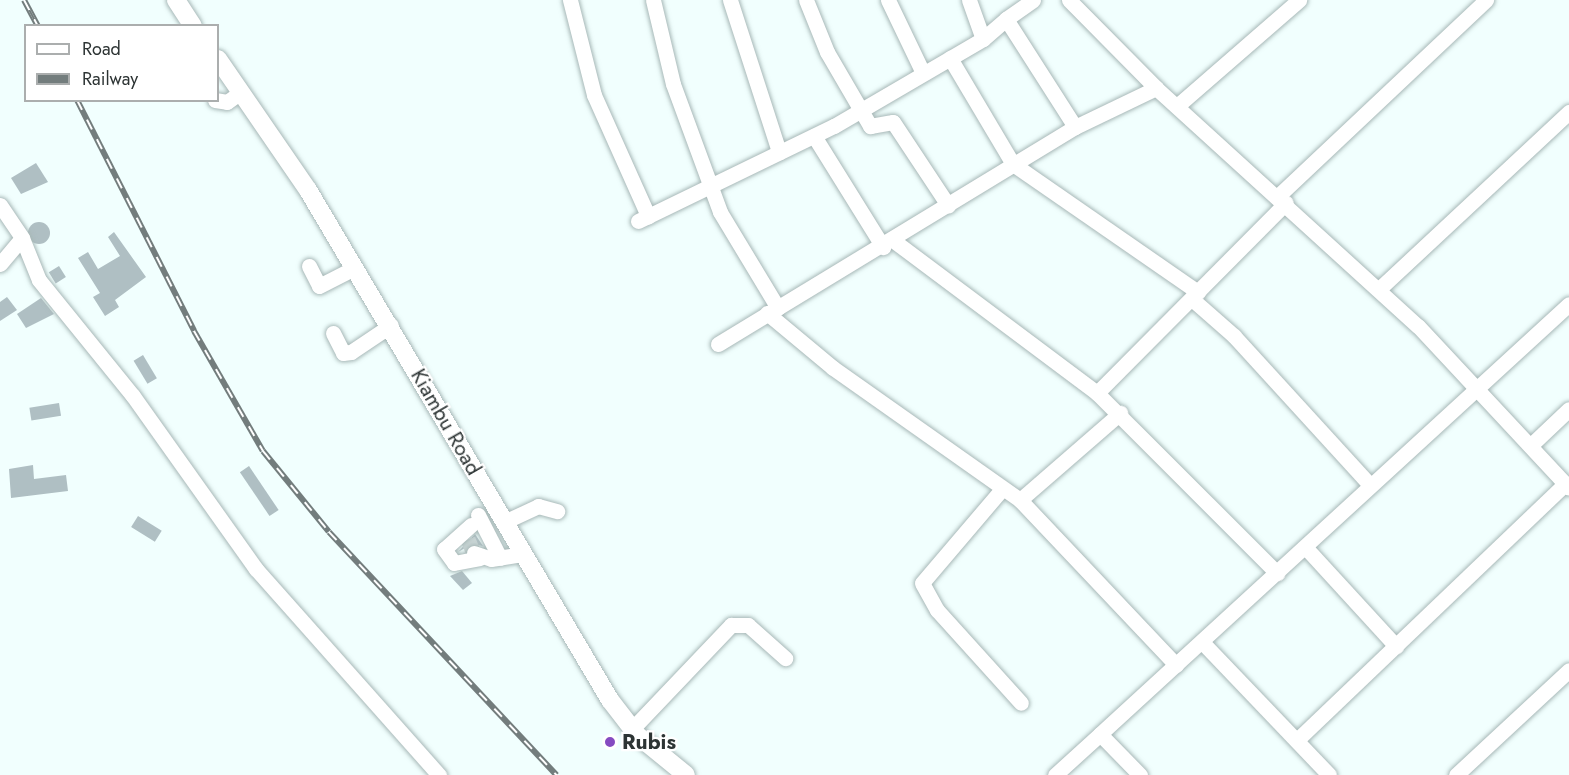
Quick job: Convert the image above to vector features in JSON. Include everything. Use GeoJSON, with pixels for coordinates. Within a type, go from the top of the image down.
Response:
{"type":"FeatureCollection","features":[{"type":"Feature","properties":{"kind":"main road"},"geometry":{"type":"LineString","coordinates":[[176,0],[193,24]]}},
{"type":"Feature","properties":{"kind":"main road","name":"Kiambu Road"},"geometry":{"type":"LineString","coordinates":[[219,60],[242,92],[391,325],[492,503],[632,729],[686,775]]}},
{"type":"Feature","properties":{"kind":"street"},"geometry":{"type":"LineString","coordinates":[[570,0],[594,95],[643,219],[814,136],[983,39],[1033,0]]}},
{"type":"Feature","properties":{"kind":"street"},"geometry":{"type":"LineString","coordinates":[[653,0],[673,84],[710,186],[732,237],[773,311],[832,368],[1020,500],[1176,665]]}},
{"type":"Feature","properties":{"kind":"street"},"geometry":{"type":"LineString","coordinates":[[730,0],[779,152]]}},
{"type":"Feature","properties":{"kind":"street"},"geometry":{"type":"LineString","coordinates":[[806,0],[827,52],[870,126],[893,122],[948,205]]}},
{"type":"Feature","properties":{"kind":"street"},"geometry":{"type":"LineString","coordinates":[[888,0],[923,73]]}},
{"type":"Feature","properties":{"kind":"street"},"geometry":{"type":"LineString","coordinates":[[969,0],[983,39]]}},
{"type":"Feature","properties":{"kind":"street"},"geometry":{"type":"LineString","coordinates":[[1069,0],[1156,88],[1379,289],[1476,384],[1567,485],[1297,740]]}},
{"type":"Feature","properties":{"kind":"street"},"geometry":{"type":"LineString","coordinates":[[1177,106],[1299,0]]}},
{"type":"Feature","properties":{"kind":"street"},"geometry":{"type":"LineString","coordinates":[[1097,393],[1195,296],[1282,200],[1486,0]]}},
{"type":"Feature","properties":{"kind":"street"},"geometry":{"type":"LineString","coordinates":[[1006,19],[1075,127]]}},
{"type":"Feature","properties":{"kind":"street"},"geometry":{"type":"LineString","coordinates":[[950,58],[1013,164],[1195,296],[1241,343],[1370,485]]}},
{"type":"Feature","properties":{"kind":"street"},"geometry":{"type":"LineString","coordinates":[[718,344],[888,244],[1075,127],[1156,88]]}},
{"type":"Feature","properties":{"kind":"street"},"geometry":{"type":"LineString","coordinates":[[219,101],[227,102],[242,92]]}},
{"type":"Feature","properties":{"kind":"street"},"geometry":{"type":"LineString","coordinates":[[1379,289],[1569,112]]}},
{"type":"Feature","properties":{"kind":"street"},"geometry":{"type":"LineString","coordinates":[[814,136],[888,244],[1097,393],[1120,413],[1277,573]]}},
{"type":"Feature","properties":{"kind":"street"},"geometry":{"type":"LineString","coordinates":[[0,205],[22,238],[39,280],[134,396],[256,569],[439,775]]}},
{"type":"Feature","properties":{"kind":"street"},"geometry":{"type":"LineString","coordinates":[[0,264],[22,238]]}},
{"type":"Feature","properties":{"kind":"street"},"geometry":{"type":"LineString","coordinates":[[309,266],[319,286],[354,268]]}},
{"type":"Feature","properties":{"kind":"street"},"geometry":{"type":"LineString","coordinates":[[1055,775],[1176,665],[1204,644],[1277,573],[1307,549],[1476,384],[1569,304]]}},
{"type":"Feature","properties":{"kind":"street"},"geometry":{"type":"LineString","coordinates":[[333,333],[343,352],[351,352],[391,325]]}},
{"type":"Feature","properties":{"kind":"street"},"geometry":{"type":"LineString","coordinates":[[1531,445],[1569,410]]}},
{"type":"Feature","properties":{"kind":"street"},"geometry":{"type":"LineString","coordinates":[[1020,500],[1120,413]]}},
{"type":"Feature","properties":{"kind":"street"},"geometry":{"type":"LineString","coordinates":[[1002,489],[922,583],[937,610],[1021,703]]}},
{"type":"Feature","properties":{"kind":"street"},"geometry":{"type":"LineString","coordinates":[[474,538],[492,503]]}},
{"type":"Feature","properties":{"kind":"street"},"geometry":{"type":"LineString","coordinates":[[504,522],[538,506],[557,511]]}},
{"type":"Feature","properties":{"kind":"street"},"geometry":{"type":"LineString","coordinates":[[474,538],[500,558],[524,554]]}},
{"type":"Feature","properties":{"kind":"street"},"geometry":{"type":"LineString","coordinates":[[474,538],[500,558]]}},
{"type":"Feature","properties":{"kind":"street"},"geometry":{"type":"LineString","coordinates":[[1307,549],[1396,646]]}},
{"type":"Feature","properties":{"kind":"street"},"geometry":{"type":"LineString","coordinates":[[632,729],[731,626],[748,625],[784,658]]}},
{"type":"Feature","properties":{"kind":"street"},"geometry":{"type":"LineString","coordinates":[[1204,644],[1329,775]]}},
{"type":"Feature","properties":{"kind":"street"},"geometry":{"type":"LineString","coordinates":[[1456,775],[1569,670]]}},
{"type":"Feature","properties":{"kind":"street"},"geometry":{"type":"LineString","coordinates":[[1100,734],[1140,775]]}},
{"type":"Feature","properties":{"kind":"building"},"geometry":{"type":"Polygon","coordinates":[[[36,163],[48,182],[21,194],[11,178],[36,163]]]}},
{"type":"Feature","properties":{"kind":"building"},"geometry":{"type":"Polygon","coordinates":[[[39,222],[47,225],[50,233],[47,241],[39,244],[31,241],[28,233],[31,225],[39,222]]]}},
{"type":"Feature","properties":{"kind":"building"},"geometry":{"type":"Polygon","coordinates":[[[114,232],[146,277],[115,300],[119,307],[105,316],[93,297],[100,293],[78,258],[88,252],[98,269],[120,256],[108,237],[114,232]]]}},
{"type":"Feature","properties":{"kind":"building"},"geometry":{"type":"Polygon","coordinates":[[[59,266],[66,277],[56,283],[49,272],[59,266]]]}},
{"type":"Feature","properties":{"kind":"building"},"geometry":{"type":"Polygon","coordinates":[[[7,297],[17,310],[0,321],[0,302],[7,297]]]}},
{"type":"Feature","properties":{"kind":"building"},"geometry":{"type":"Polygon","coordinates":[[[41,298],[54,314],[26,328],[17,314],[41,298]]]}},
{"type":"Feature","properties":{"kind":"building"},"geometry":{"type":"Polygon","coordinates":[[[143,355],[157,378],[147,384],[134,361],[143,355]]]}},
{"type":"Feature","properties":{"kind":"building"},"geometry":{"type":"Polygon","coordinates":[[[59,403],[61,416],[31,421],[29,408],[59,403]]]}},
{"type":"Feature","properties":{"kind":"building"},"geometry":{"type":"Polygon","coordinates":[[[33,465],[34,479],[66,475],[68,491],[11,498],[9,469],[33,465]]]}},
{"type":"Feature","properties":{"kind":"building"},"geometry":{"type":"Polygon","coordinates":[[[249,466],[279,510],[270,516],[240,472],[249,466]]]}},
{"type":"Feature","properties":{"kind":"building"},"geometry":{"type":"Polygon","coordinates":[[[138,516],[162,531],[155,542],[131,527],[138,516]]]}},
{"type":"Feature","properties":{"kind":"building"},"geometry":{"type":"Polygon","coordinates":[[[475,534],[483,546],[472,544],[458,552],[475,534]]]}},
{"type":"Feature","properties":{"kind":"building"},"geometry":{"type":"Polygon","coordinates":[[[462,571],[472,583],[463,590],[450,576],[462,571]]]}},
{"type":"Feature","properties":{"kind":"tunnel"},"geometry":{"type":"LineString","coordinates":[[468,539],[474,553]]}},
{"type":"Feature","properties":{"kind":"railway"},"geometry":{"type":"LineString","coordinates":[[24,0],[37,24]]}},
{"type":"Feature","properties":{"kind":"railway"},"geometry":{"type":"LineString","coordinates":[[78,102],[194,331],[263,451],[329,532],[556,775]]}},
{"type":"Feature","properties":{"kind":"place","name":"Rubis"},"geometry":{"type":"Point","coordinates":[610,742]}}]}
